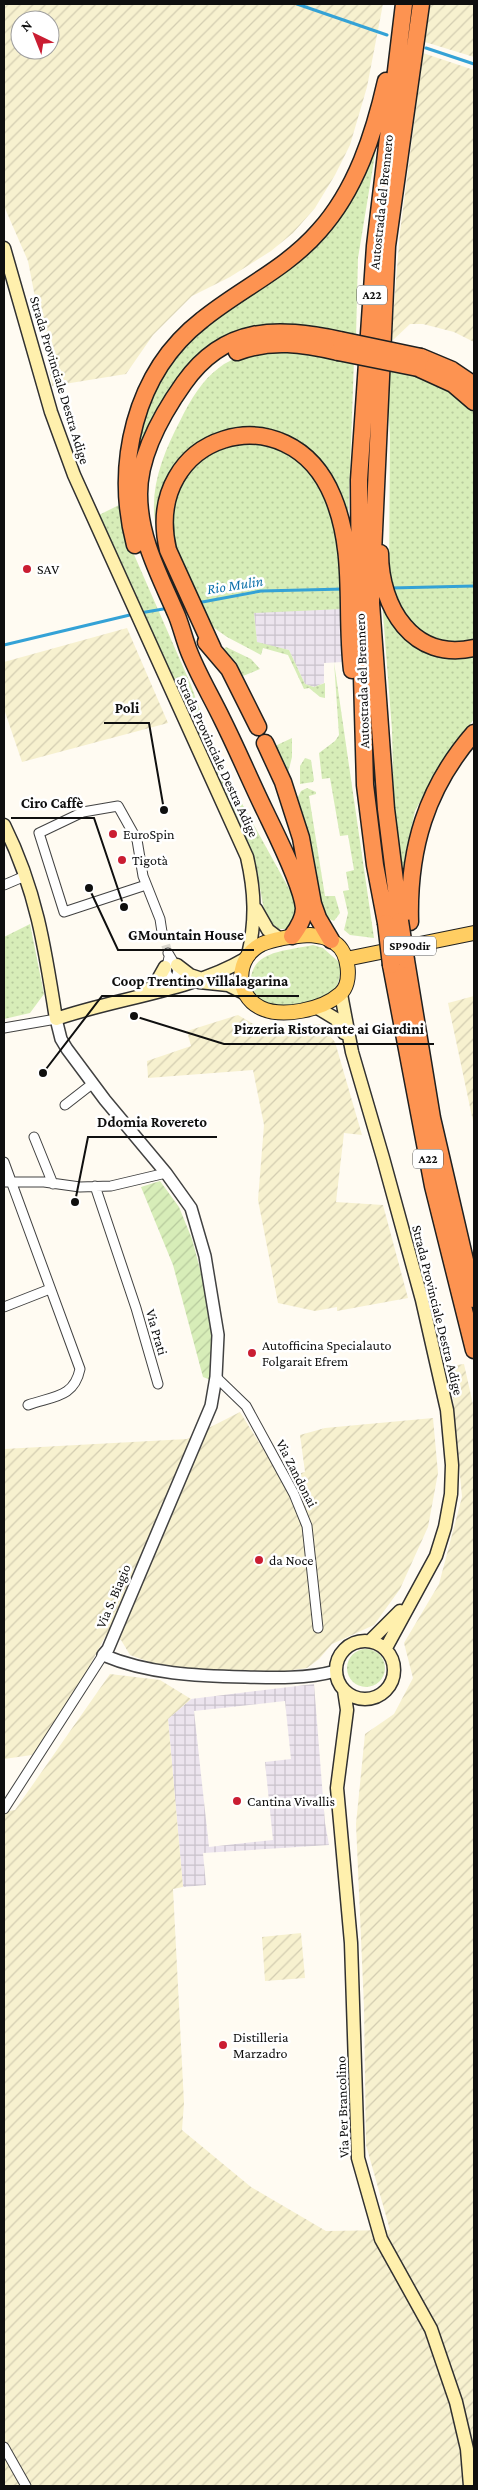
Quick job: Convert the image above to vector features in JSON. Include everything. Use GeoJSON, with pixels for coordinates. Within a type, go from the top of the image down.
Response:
{"type":"FeatureCollection","features":[{"type":"Feature","properties":{"kind":"highway","name":"Autostrada del Brennero"},"geometry":{"type":"LineString","coordinates":[[398,922],[375,865],[365,785],[360,604],[366,575],[377,450],[387,246],[421,4]]}},
{"type":"Feature","properties":{"kind":"highway","name":"Autostrada del Brennero"},"geometry":{"type":"LineString","coordinates":[[366,575],[359,480],[375,246],[404,9]]}},
{"type":"Feature","properties":{"kind":"highway"},"geometry":{"type":"LineString","coordinates":[[258,727],[229,669],[196,631],[171,592],[136,547],[127,504],[127,463],[130,440],[140,406],[152,381],[168,356],[192,328],[216,309],[290,259],[320,230],[340,204],[358,170],[378,115],[404,9]]}},
{"type":"Feature","properties":{"kind":"highway"},"geometry":{"type":"LineString","coordinates":[[171,592],[144,537],[139,492],[143,464],[150,446],[181,386],[201,363],[225,346],[244,337],[266,332],[286,331],[339,346],[452,370],[474,385]]}},
{"type":"Feature","properties":{"kind":"highway"},"geometry":{"type":"LineString","coordinates":[[420,363],[453,384],[474,402]]}},
{"type":"Feature","properties":{"kind":"highway"},"geometry":{"type":"LineString","coordinates":[[286,938],[303,918],[304,909],[301,894],[275,831],[188,650],[167,620],[171,592],[168,550],[164,533],[166,503],[171,487],[179,473],[198,453],[226,438],[242,436],[266,437],[283,442],[297,450],[319,472],[333,496],[348,544],[366,575],[390,601],[398,619],[418,640],[438,648],[450,650],[474,648]]}},
{"type":"Feature","properties":{"kind":"highway"},"geometry":{"type":"LineString","coordinates":[[360,604],[366,575]]}},
{"type":"Feature","properties":{"kind":"highway","name":"Autostrada del Brennero"},"geometry":{"type":"LineString","coordinates":[[360,604],[386,808],[398,922],[433,1186],[474,1350]]}},
{"type":"Feature","properties":{"kind":"highway"},"geometry":{"type":"LineString","coordinates":[[403,961],[398,922],[412,870],[421,825],[433,792],[457,753],[474,733]]}},
{"type":"Feature","properties":{"kind":"highway"},"geometry":{"type":"LineString","coordinates":[[265,742],[277,768],[301,838],[315,911],[331,940]]}},
{"type":"Feature","properties":{"kind":"highway","name":"Autostrada del Brennero"},"geometry":{"type":"LineString","coordinates":[[403,961],[425,1068],[432,1118],[474,1298]]}},
{"type":"Feature","properties":{"kind":"main road","name":"Strada Provinciale Destra Adige"},"geometry":{"type":"LineString","coordinates":[[4,248],[51,412],[74,475],[129,601],[240,840],[251,874],[255,906],[254,932],[247,957]]}},
{"type":"Feature","properties":{"kind":"main road"},"geometry":{"type":"LineString","coordinates":[[4,825],[17,851],[40,920],[56,1019],[224,972],[263,944],[286,938],[310,935],[331,940],[343,951],[346,959],[348,979],[341,994],[316,1007],[274,1012],[254,1004],[241,984],[241,973],[247,957]]}},
{"type":"Feature","properties":{"kind":"main road","name":"Strada Provinciale Destra Adige"},"geometry":{"type":"LineString","coordinates":[[255,906],[268,930],[286,938]]}},
{"type":"Feature","properties":{"kind":"main road","name":"SP90dir"},"geometry":{"type":"LineString","coordinates":[[346,959],[474,933]]}},
{"type":"Feature","properties":{"kind":"main road"},"geometry":{"type":"LineString","coordinates":[[142,995],[156,983],[170,961],[198,980],[228,985],[246,994]]}},
{"type":"Feature","properties":{"kind":"main road","name":"Strada Provinciale Destra Adige"},"geometry":{"type":"LineString","coordinates":[[341,994],[352,1052],[384,1158],[422,1300],[447,1410],[450,1438],[451,1494],[445,1527],[436,1556],[409,1602],[386,1648]]}},
{"type":"Feature","properties":{"kind":"main road","name":"Strada Provinciale Destra Adige"},"geometry":{"type":"LineString","coordinates":[[316,1007],[336,1019],[352,1052]]}},
{"type":"Feature","properties":{"kind":"main road","name":"Strada Provinciale Destra Adige"},"geometry":{"type":"LineString","coordinates":[[371,1640],[409,1602]]}},
{"type":"Feature","properties":{"kind":"main road"},"geometry":{"type":"LineString","coordinates":[[340,1765],[347,1710],[344,1690],[337,1678],[337,1662],[346,1647],[362,1640],[371,1640],[386,1648],[395,1664],[392,1683],[378,1696],[360,1698],[344,1690]]}},
{"type":"Feature","properties":{"kind":"main road"},"geometry":{"type":"LineString","coordinates":[[340,1765],[355,1706],[360,1698]]}},
{"type":"Feature","properties":{"kind":"main road","name":"Via Per Brancolino"},"geometry":{"type":"LineString","coordinates":[[340,1765],[337,1788],[351,1943],[358,2158],[381,2238],[431,2329],[456,2402],[468,2449],[470,2486]]}},
{"type":"Feature","properties":{"kind":"street"},"geometry":{"type":"LineString","coordinates":[[146,885],[64,912],[39,833],[83,812],[118,806],[137,840],[146,885],[162,932]]}},
{"type":"Feature","properties":{"kind":"street"},"geometry":{"type":"LineString","coordinates":[[4,885],[25,876]]}},
{"type":"Feature","properties":{"kind":"street"},"geometry":{"type":"LineString","coordinates":[[170,961],[178,975],[174,986]]}},
{"type":"Feature","properties":{"kind":"street"},"geometry":{"type":"LineString","coordinates":[[4,1028],[56,1019]]}},
{"type":"Feature","properties":{"kind":"street","name":"Via S. Biagio"},"geometry":{"type":"LineString","coordinates":[[4,1809],[108,1649],[211,1406],[216,1377],[218,1335],[205,1256],[191,1208],[166,1173],[91,1089],[60,1039],[56,1019]]}},
{"type":"Feature","properties":{"kind":"street"},"geometry":{"type":"LineString","coordinates":[[65,1105],[91,1089]]}},
{"type":"Feature","properties":{"kind":"street"},"geometry":{"type":"LineString","coordinates":[[34,1137],[53,1184]]}},
{"type":"Feature","properties":{"kind":"street"},"geometry":{"type":"LineString","coordinates":[[4,1162],[8,1182],[80,1368],[77,1383],[68,1392],[28,1405]]}},
{"type":"Feature","properties":{"kind":"street"},"geometry":{"type":"LineString","coordinates":[[8,1182],[80,1187],[111,1186],[166,1173]]}},
{"type":"Feature","properties":{"kind":"street","name":"Via Prati"},"geometry":{"type":"LineString","coordinates":[[95,1186],[129,1287],[158,1384]]}},
{"type":"Feature","properties":{"kind":"street"},"geometry":{"type":"LineString","coordinates":[[4,1307],[50,1289]]}},
{"type":"Feature","properties":{"kind":"street","name":"Via Zandonai"},"geometry":{"type":"LineString","coordinates":[[216,1377],[246,1406],[294,1494],[307,1526],[318,1628]]}},
{"type":"Feature","properties":{"kind":"street"},"geometry":{"type":"LineString","coordinates":[[103,1655],[120,1662],[186,1676],[311,1677],[336,1671]]}},
{"type":"Feature","properties":{"kind":"street"},"geometry":{"type":"LineString","coordinates":[[4,2447],[26,2486]]}},
{"type":"Feature","properties":{"kind":"shaded area"},"geometry":{"type":"Polygon","coordinates":[[[4,4],[383,4],[367,87],[350,145],[315,208],[293,233],[271,251],[230,277],[192,296],[153,335],[126,374],[52,386],[28,261],[4,206],[4,4]]]}},
{"type":"Feature","properties":{"kind":"shaded area"},"geometry":{"type":"Polygon","coordinates":[[[430,4],[474,4],[474,57],[425,42],[430,4]]]}},
{"type":"Feature","properties":{"kind":"shaded area"},"geometry":{"type":"Polygon","coordinates":[[[423,53],[474,70],[474,342],[454,332],[423,324],[410,324],[391,342],[400,232],[423,53]]]}},
{"type":"Feature","properties":{"kind":"shaded area"},"geometry":{"type":"Polygon","coordinates":[[[342,609],[343,662],[324,663],[324,683],[314,687],[305,684],[289,650],[257,643],[254,612],[342,609]]]}},
{"type":"Feature","properties":{"kind":"shaded area"},"geometry":{"type":"Polygon","coordinates":[[[127,628],[168,723],[22,762],[4,709],[4,662],[127,628]]]}},
{"type":"Feature","properties":{"kind":"shaded area"},"geometry":{"type":"Polygon","coordinates":[[[474,996],[474,1126],[448,1003],[474,996]]]}},
{"type":"Feature","properties":{"kind":"shaded area"},"geometry":{"type":"Polygon","coordinates":[[[238,1015],[255,1025],[282,1027],[320,1024],[335,1042],[362,1135],[344,1133],[336,1202],[383,1205],[408,1298],[337,1311],[337,1307],[315,1311],[278,1303],[258,1200],[264,1125],[253,1070],[148,1078],[147,1061],[191,1046],[187,1031],[238,1015]]]}},
{"type":"Feature","properties":{"kind":"shaded area"},"geometry":{"type":"Polygon","coordinates":[[[464,1364],[474,1409],[474,2486],[4,2486],[4,1812],[15,1810],[110,1674],[160,1680],[191,1699],[168,1719],[183,1887],[173,1889],[184,2103],[182,2130],[251,2187],[326,2231],[390,2230],[366,2145],[364,2007],[356,1824],[365,1734],[394,1714],[413,1678],[404,1643],[439,1584],[462,1497],[450,1366],[464,1364]]]}},
{"type":"Feature","properties":{"kind":"shaded area"},"geometry":{"type":"Polygon","coordinates":[[[240,1412],[281,1478],[305,1472],[300,1435],[325,1428],[433,1418],[438,1473],[428,1527],[400,1589],[374,1625],[332,1644],[319,1659],[307,1668],[258,1675],[204,1674],[158,1665],[130,1655],[121,1640],[106,1635],[68,1707],[32,1755],[4,1759],[4,1449],[187,1439],[240,1412]]]}},
{"type":"Feature","properties":{"kind":"shaded area"},"geometry":{"type":"Polygon","coordinates":[[[314,1684],[325,1823],[329,1845],[203,1853],[206,1885],[183,1887],[168,1719],[191,1699],[314,1684]],[[285,1701],[194,1711],[209,1847],[273,1840],[265,1762],[291,1759],[285,1701]]]}},
{"type":"Feature","properties":{"kind":"shaded area"},"geometry":{"type":"Polygon","coordinates":[[[301,1933],[305,1978],[265,1981],[262,1937],[301,1933]]]}},
{"type":"Feature","properties":{"kind":"green space"},"geometry":{"type":"Polygon","coordinates":[[[379,130],[358,258],[356,336],[261,327],[176,384],[130,492],[147,398],[189,336],[292,263],[379,130]]]}},
{"type":"Feature","properties":{"kind":"green space"},"geometry":{"type":"Polygon","coordinates":[[[270,348],[354,360],[348,524],[337,493],[263,432],[184,459],[163,550],[154,516],[156,483],[166,451],[185,412],[202,384],[220,367],[238,357],[270,348]]]}},
{"type":"Feature","properties":{"kind":"green space"},"geometry":{"type":"Polygon","coordinates":[[[398,368],[430,378],[474,409],[474,643],[457,645],[429,640],[398,610],[389,575],[390,436],[386,373],[398,368]]]}},
{"type":"Feature","properties":{"kind":"green space"},"geometry":{"type":"Polygon","coordinates":[[[242,441],[273,445],[306,466],[324,492],[340,540],[342,609],[254,613],[257,642],[289,650],[305,684],[314,687],[325,683],[325,698],[320,697],[309,688],[304,689],[288,655],[263,648],[261,655],[227,637],[210,625],[172,542],[170,532],[177,487],[204,456],[242,441]]]}},
{"type":"Feature","properties":{"kind":"green space"},"geometry":{"type":"Polygon","coordinates":[[[123,503],[132,550],[191,685],[202,716],[240,800],[298,905],[299,914],[288,929],[277,929],[269,925],[255,868],[241,826],[97,516],[123,503]]]}},
{"type":"Feature","properties":{"kind":"green space"},"geometry":{"type":"Polygon","coordinates":[[[382,601],[389,619],[407,639],[474,654],[474,719],[444,758],[415,811],[405,856],[402,883],[394,817],[392,730],[382,601]]]}},
{"type":"Feature","properties":{"kind":"green space"},"geometry":{"type":"Polygon","coordinates":[[[226,647],[251,659],[260,669],[243,676],[236,662],[224,649],[226,647]]]}},
{"type":"Feature","properties":{"kind":"green space"},"geometry":{"type":"Polygon","coordinates":[[[334,662],[374,938],[350,935],[344,930],[348,913],[343,891],[349,890],[346,872],[354,870],[348,835],[340,836],[330,778],[322,779],[319,753],[335,741],[339,735],[334,662]]]}},
{"type":"Feature","properties":{"kind":"green space"},"geometry":{"type":"Polygon","coordinates":[[[292,738],[292,757],[288,773],[275,746],[292,738]]]}},
{"type":"Feature","properties":{"kind":"green space"},"geometry":{"type":"Polygon","coordinates":[[[305,758],[311,760],[314,780],[313,782],[300,784],[300,766],[305,758]]]}},
{"type":"Feature","properties":{"kind":"green space"},"geometry":{"type":"Polygon","coordinates":[[[307,788],[316,792],[316,794],[309,796],[325,896],[335,896],[340,913],[334,921],[324,917],[298,797],[301,791],[307,788]]]}},
{"type":"Feature","properties":{"kind":"green space"},"geometry":{"type":"Polygon","coordinates":[[[30,924],[44,994],[30,1013],[4,1019],[4,937],[30,924]]]}},
{"type":"Feature","properties":{"kind":"green space"},"geometry":{"type":"Polygon","coordinates":[[[313,945],[323,948],[340,963],[339,980],[330,994],[308,1003],[272,1006],[258,999],[251,991],[251,978],[254,968],[260,960],[278,952],[313,945]]]}},
{"type":"Feature","properties":{"kind":"green space"},"geometry":{"type":"Polygon","coordinates":[[[160,1181],[179,1207],[192,1239],[204,1284],[213,1345],[211,1380],[203,1377],[173,1265],[141,1187],[160,1181]]]}},
{"type":"Feature","properties":{"kind":"green space"},"geometry":{"type":"Polygon","coordinates":[[[366,1649],[379,1655],[385,1668],[379,1681],[366,1687],[353,1681],[347,1668],[353,1655],[366,1649]]]}},
{"type":"Feature","properties":{"kind":"waterway"},"geometry":{"type":"LineString","coordinates":[[297,4],[387,35]]}},
{"type":"Feature","properties":{"kind":"waterway"},"geometry":{"type":"LineString","coordinates":[[426,48],[474,64]]}},
{"type":"Feature","properties":{"kind":"waterway","name":"Rio Mulin"},"geometry":{"type":"LineString","coordinates":[[391,588],[474,586]]}},
{"type":"Feature","properties":{"kind":"waterway","name":"Rio Mulin"},"geometry":{"type":"LineString","coordinates":[[197,603],[261,591],[345,589]]}},
{"type":"Feature","properties":{"kind":"waterway","name":"Rio Mulin"},"geometry":{"type":"LineString","coordinates":[[140,613],[169,608]]}},
{"type":"Feature","properties":{"kind":"waterway","name":"Rio Mulin"},"geometry":{"type":"LineString","coordinates":[[4,645],[134,614]]}},
{"type":"Feature","properties":{"kind":"tunnel"},"geometry":{"type":"LineString","coordinates":[[162,932],[168,953]]}},
{"type":"Feature","properties":{"kind":"place","name":"SAV"},"geometry":{"type":"Point","coordinates":[27,569]}},
{"type":"Feature","properties":{"kind":"place","name":"Poli"},"geometry":{"type":"Point","coordinates":[164,810]}},
{"type":"Feature","properties":{"kind":"place","name":"EuroSpin"},"geometry":{"type":"Point","coordinates":[113,834]}},
{"type":"Feature","properties":{"kind":"place","name":"Tigotà"},"geometry":{"type":"Point","coordinates":[122,860]}},
{"type":"Feature","properties":{"kind":"place","name":"GMountain House"},"geometry":{"type":"Point","coordinates":[89,888]}},
{"type":"Feature","properties":{"kind":"place","name":"Ciro Caffè"},"geometry":{"type":"Point","coordinates":[124,907]}},
{"type":"Feature","properties":{"kind":"place","name":"Pizzeria Ristorante ai Giardini"},"geometry":{"type":"Point","coordinates":[134,1016]}},
{"type":"Feature","properties":{"kind":"place","name":"Coop Trentino Villalagarina"},"geometry":{"type":"Point","coordinates":[43,1073]}},
{"type":"Feature","properties":{"kind":"place","name":"Ddomia Rovereto"},"geometry":{"type":"Point","coordinates":[75,1202]}},
{"type":"Feature","properties":{"kind":"place","name":"Autofficina Specialauto Folgarait Efrem"},"geometry":{"type":"Point","coordinates":[252,1353]}},
{"type":"Feature","properties":{"kind":"place","name":"da Noce"},"geometry":{"type":"Point","coordinates":[259,1560]}},
{"type":"Feature","properties":{"kind":"place","name":"Cantina Vivallis"},"geometry":{"type":"Point","coordinates":[237,1801]}},
{"type":"Feature","properties":{"kind":"place","name":"Distilleria Marzadro"},"geometry":{"type":"Point","coordinates":[223,2045]}}]}
